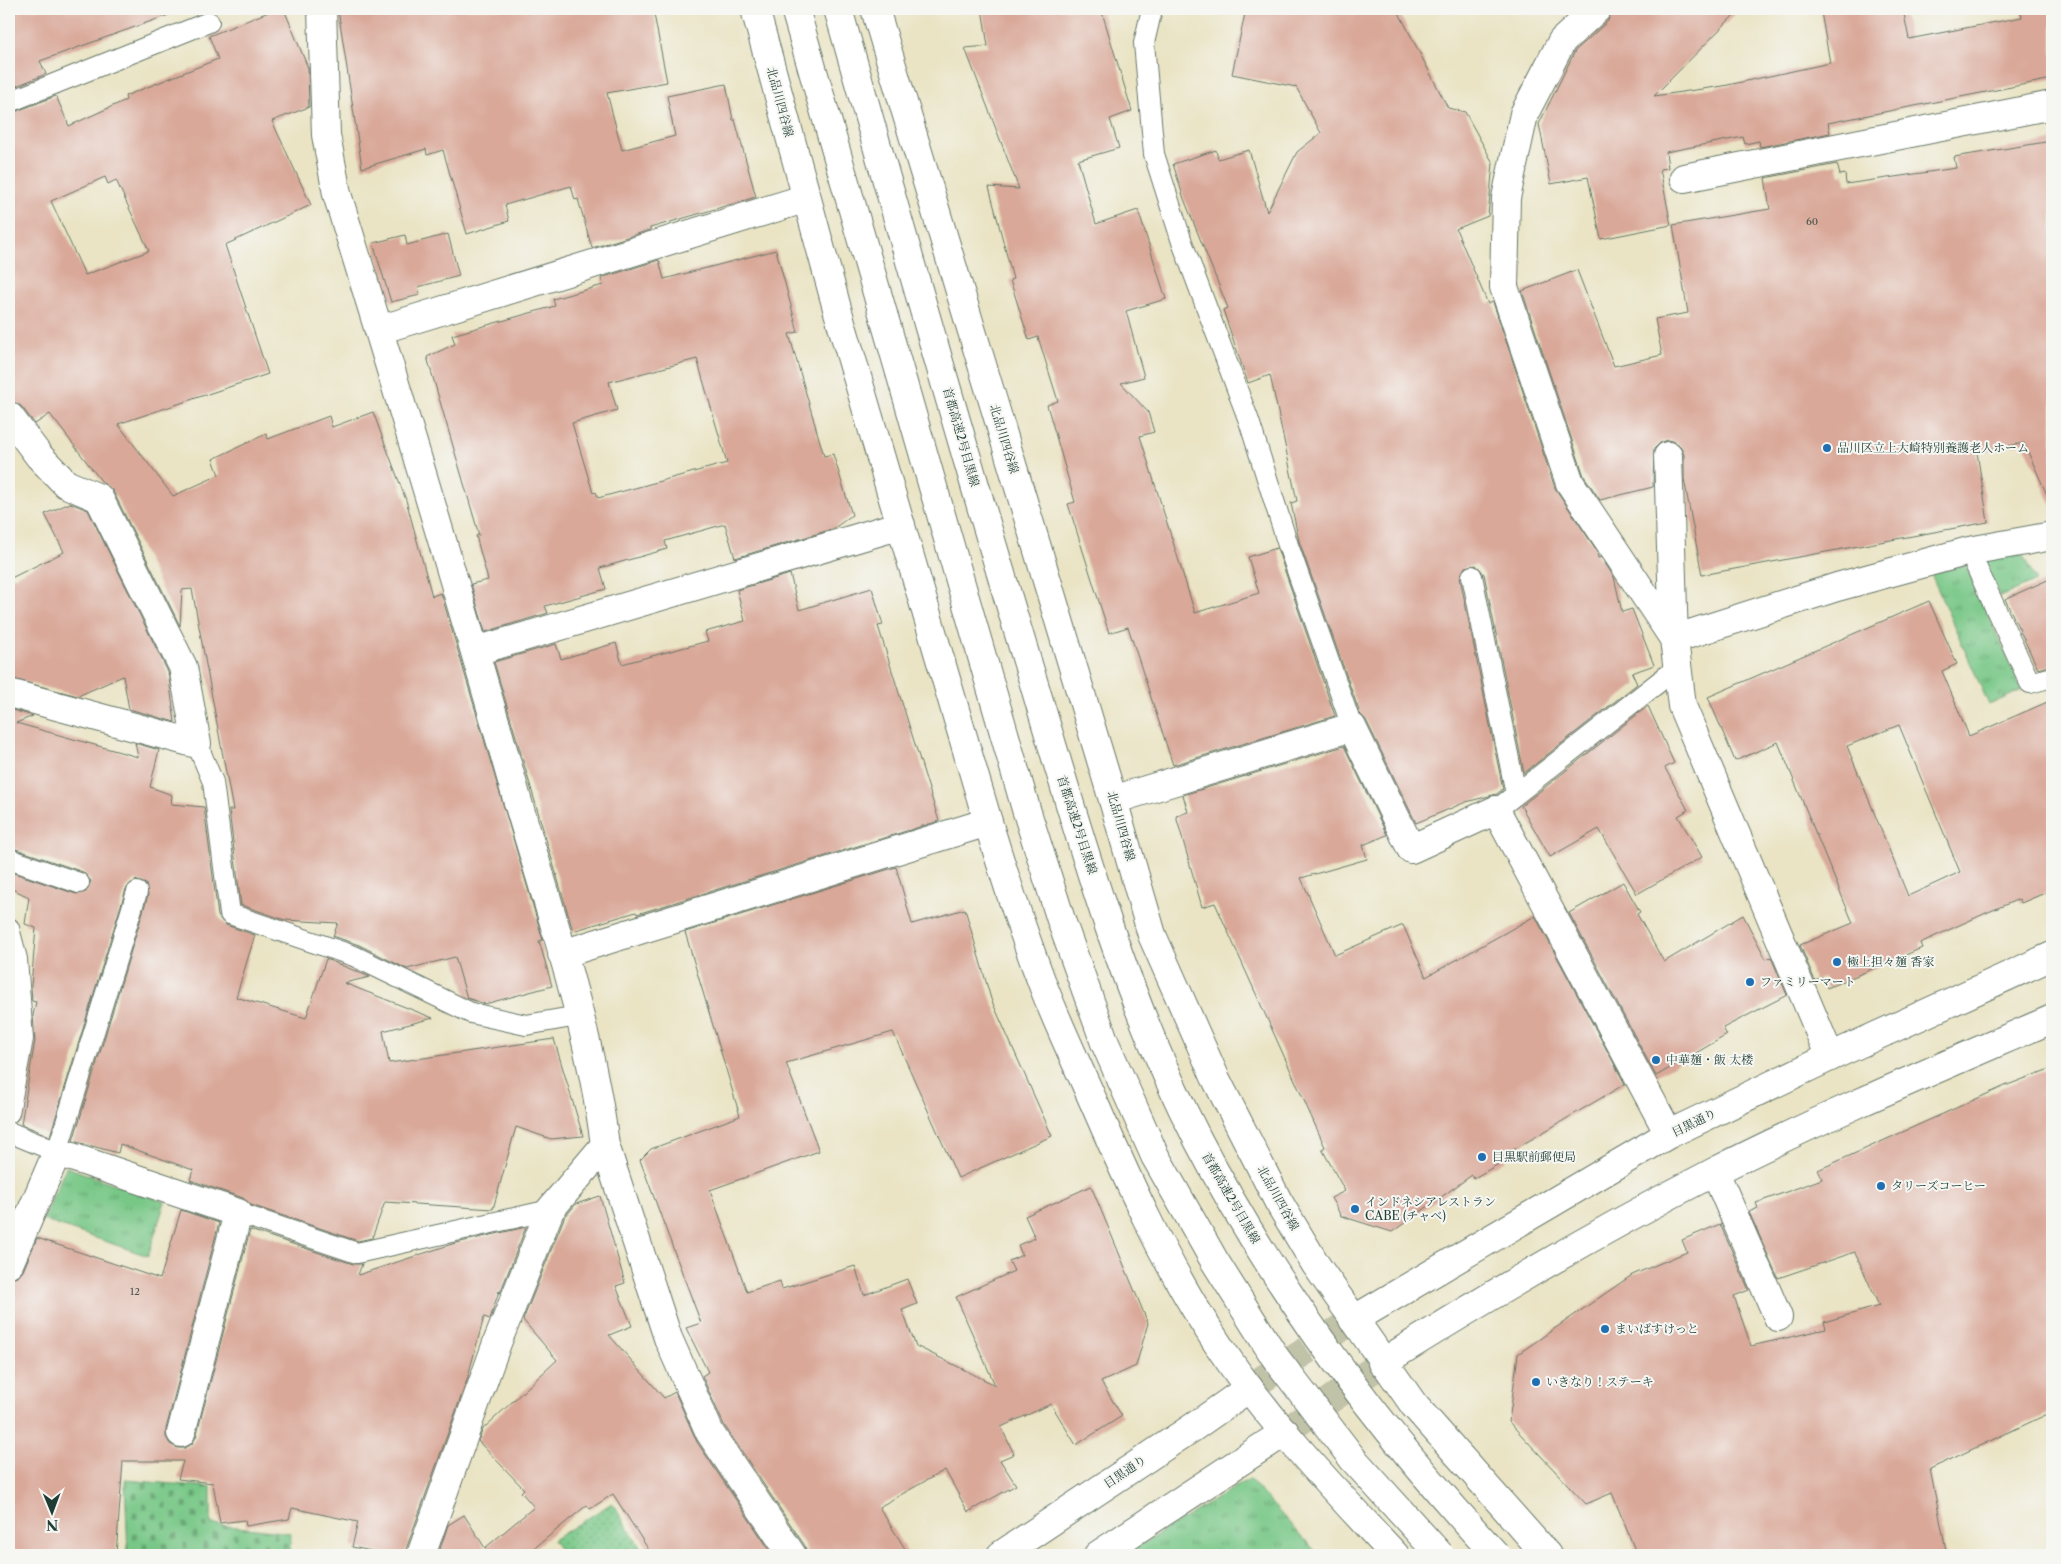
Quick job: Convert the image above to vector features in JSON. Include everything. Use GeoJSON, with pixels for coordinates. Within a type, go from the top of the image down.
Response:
{"type":"FeatureCollection","features":[{"type":"Feature","properties":{"kind":"main road"},"geometry":{"type":"LineString","coordinates":[[322,9],[326,135],[335,184],[476,651],[562,954],[600,1110],[605,1145],[668,1338],[710,1432],[792,1555]]}},
{"type":"Feature","properties":{"kind":"main road","name":"北品川四谷線"},"geometry":{"type":"LineString","coordinates":[[754,9],[988,822],[1044,988],[1113,1147],[1159,1242],[1208,1329],[1249,1388],[1284,1432],[1340,1497],[1395,1555]]}},
{"type":"Feature","properties":{"kind":"main road"},"geometry":{"type":"LineString","coordinates":[[796,9],[1026,809],[1061,920],[1105,1043],[1156,1156],[1214,1260],[1276,1357],[1353,1459],[1440,1555]]}},
{"type":"Feature","properties":{"kind":"main road","name":"首都高速2号目黒線"},"geometry":{"type":"LineString","coordinates":[[838,9],[977,495],[1068,799],[1104,909],[1146,1025],[1197,1139],[1256,1243],[1316,1335],[1392,1437],[1496,1555]]}},
{"type":"Feature","properties":{"kind":"main road","name":"北品川四谷線"},"geometry":{"type":"LineString","coordinates":[[875,9],[1114,800],[1152,935],[1215,1077],[1278,1201],[1353,1320],[1414,1406],[1547,1555]]}},
{"type":"Feature","properties":{"kind":"main road"},"geometry":{"type":"LineString","coordinates":[[1597,9],[1562,41],[1524,114],[1506,198],[1504,287],[1570,483],[1674,639]]}},
{"type":"Feature","properties":{"kind":"main road"},"geometry":{"type":"LineString","coordinates":[[1684,178],[2052,105]]}},
{"type":"Feature","properties":{"kind":"main road"},"geometry":{"type":"LineString","coordinates":[[379,330],[807,198]]}},
{"type":"Feature","properties":{"kind":"main road"},"geometry":{"type":"LineString","coordinates":[[9,416],[39,456],[66,484],[99,498],[183,667],[197,744],[9,693]]}},
{"type":"Feature","properties":{"kind":"main road"},"geometry":{"type":"LineString","coordinates":[[1668,456],[1674,639],[1682,706],[1830,1057]]}},
{"type":"Feature","properties":{"kind":"main road"},"geometry":{"type":"LineString","coordinates":[[476,651],[901,525]]}},
{"type":"Feature","properties":{"kind":"main road"},"geometry":{"type":"LineString","coordinates":[[1674,639],[1837,587],[1969,551],[2052,536]]}},
{"type":"Feature","properties":{"kind":"main road"},"geometry":{"type":"LineString","coordinates":[[1114,800],[1352,727],[1411,849],[1506,802],[1670,1134]]}},
{"type":"Feature","properties":{"kind":"main road"},"geometry":{"type":"LineString","coordinates":[[562,954],[988,822]]}},
{"type":"Feature","properties":{"kind":"main road","name":"目黒通り"},"geometry":{"type":"LineString","coordinates":[[1353,1320],[1670,1134],[1830,1057],[2052,956]]}},
{"type":"Feature","properties":{"kind":"main road"},"geometry":{"type":"LineString","coordinates":[[1382,1363],[1579,1245],[1715,1172],[1855,1106],[2052,1018]]}},
{"type":"Feature","properties":{"kind":"main road"},"geometry":{"type":"LineString","coordinates":[[421,1555],[497,1343],[550,1210],[605,1145]]}},
{"type":"Feature","properties":{"kind":"main road"},"geometry":{"type":"LineString","coordinates":[[9,1264],[58,1152],[238,1213],[181,1433]]}},
{"type":"Feature","properties":{"kind":"main road"},"geometry":{"type":"LineString","coordinates":[[1715,1172],[1778,1317]]}},
{"type":"Feature","properties":{"kind":"main road","name":"目黒通り"},"geometry":{"type":"LineString","coordinates":[[1001,1555],[1196,1426],[1249,1388]]}},
{"type":"Feature","properties":{"kind":"main road"},"geometry":{"type":"LineString","coordinates":[[1098,1555],[1284,1432]]}},
{"type":"Feature","properties":{"kind":"lane"},"geometry":{"type":"LineString","coordinates":[[1152,9],[1144,43],[1154,154],[1182,242],[1250,421],[1288,545],[1352,727]]}},
{"type":"Feature","properties":{"kind":"lane"},"geometry":{"type":"LineString","coordinates":[[9,102],[209,22]]}},
{"type":"Feature","properties":{"kind":"lane"},"geometry":{"type":"LineString","coordinates":[[1969,551],[2030,684],[2052,677]]}},
{"type":"Feature","properties":{"kind":"lane"},"geometry":{"type":"LineString","coordinates":[[1472,576],[1506,802],[1678,666]]}},
{"type":"Feature","properties":{"kind":"lane"},"geometry":{"type":"LineString","coordinates":[[197,744],[213,782],[230,914],[354,956],[471,1013],[526,1025],[578,1016]]}},
{"type":"Feature","properties":{"kind":"lane"},"geometry":{"type":"LineString","coordinates":[[9,859],[79,883]]}},
{"type":"Feature","properties":{"kind":"lane"},"geometry":{"type":"LineString","coordinates":[[9,1132],[58,1152],[137,892]]}},
{"type":"Feature","properties":{"kind":"lane"},"geometry":{"type":"LineString","coordinates":[[9,928],[17,959],[23,1039],[9,1113]]}},
{"type":"Feature","properties":{"kind":"lane"},"geometry":{"type":"LineString","coordinates":[[238,1213],[356,1253],[550,1210]]}},
{"type":"Feature","properties":{"kind":"green space"},"geometry":{"type":"Polygon","coordinates":[[[2021,552],[2036,581],[2000,597],[1983,560],[2021,552]]]}},
{"type":"Feature","properties":{"kind":"green space"},"geometry":{"type":"Polygon","coordinates":[[[1965,564],[2022,690],[1989,705],[1931,574],[1965,564]]]}},
{"type":"Feature","properties":{"kind":"green space"},"geometry":{"type":"Polygon","coordinates":[[[66,1167],[165,1202],[148,1256],[43,1220],[66,1167]]]}},
{"type":"Feature","properties":{"kind":"green space"},"geometry":{"type":"Polygon","coordinates":[[[1249,1479],[1319,1555],[1124,1555],[1249,1479]]]}},
{"type":"Feature","properties":{"kind":"green space"},"geometry":{"type":"Polygon","coordinates":[[[125,1480],[211,1487],[211,1524],[291,1533],[290,1555],[128,1555],[125,1480]]]}},
{"type":"Feature","properties":{"kind":"green space"},"geometry":{"type":"Polygon","coordinates":[[[612,1503],[645,1555],[563,1555],[553,1540],[612,1503]]]}},
{"type":"Feature","properties":{"kind":"building"},"geometry":{"type":"Polygon","coordinates":[[[9,9],[174,9],[174,13],[40,61],[46,74],[9,89],[9,9]]]}},
{"type":"Feature","properties":{"kind":"building"},"geometry":{"type":"Polygon","coordinates":[[[276,9],[284,9],[308,68],[309,107],[272,121],[311,205],[225,245],[268,374],[118,424],[173,496],[219,475],[213,459],[266,434],[268,439],[329,416],[332,427],[373,412],[406,500],[432,596],[441,593],[543,940],[539,941],[552,986],[485,1004],[467,998],[455,957],[407,969],[359,945],[333,936],[338,923],[285,920],[241,905],[229,810],[233,810],[192,589],[182,590],[180,626],[113,491],[102,482],[50,414],[35,424],[21,406],[9,401],[9,114],[56,96],[69,126],[126,100],[125,96],[218,59],[209,36],[276,9]],[[105,177],[51,201],[85,275],[149,251],[116,180],[108,184],[105,177]]]}},
{"type":"Feature","properties":{"kind":"building"},"geometry":{"type":"Polygon","coordinates":[[[338,9],[653,9],[667,82],[607,93],[622,150],[675,136],[667,96],[726,84],[733,120],[735,120],[756,197],[650,228],[650,230],[592,248],[578,199],[575,200],[571,186],[505,205],[509,221],[467,234],[443,150],[427,155],[426,149],[362,168],[338,9]]]}},
{"type":"Feature","properties":{"kind":"building"},"geometry":{"type":"Polygon","coordinates":[[[982,9],[1101,9],[1132,111],[1110,119],[1119,148],[1078,160],[1096,224],[1138,210],[1166,299],[1126,311],[1144,377],[1121,383],[1148,412],[1154,432],[1140,436],[1195,613],[1259,593],[1248,557],[1277,548],[1335,716],[1173,765],[1128,627],[1109,633],[1068,504],[1075,502],[1047,405],[1058,401],[1038,337],[1029,340],[1010,280],[1013,279],[989,187],[1019,189],[965,48],[988,46],[982,9]]]}},
{"type":"Feature","properties":{"kind":"building"},"geometry":{"type":"Polygon","coordinates":[[[1246,9],[1397,9],[1448,108],[1465,112],[1493,163],[1488,216],[1456,229],[1488,304],[1493,302],[1555,488],[1597,551],[1598,558],[1601,557],[1614,577],[1622,612],[1632,609],[1654,665],[1632,673],[1637,684],[1524,773],[1484,574],[1476,565],[1465,567],[1460,578],[1503,789],[1497,794],[1466,802],[1416,823],[1366,720],[1360,714],[1299,541],[1291,503],[1297,501],[1270,375],[1248,383],[1223,310],[1228,308],[1184,199],[1173,164],[1216,150],[1218,159],[1249,150],[1267,212],[1297,152],[1321,133],[1296,87],[1232,74],[1246,9]]]}},
{"type":"Feature","properties":{"kind":"building"},"geometry":{"type":"Polygon","coordinates":[[[1612,9],[1740,9],[1654,96],[1723,86],[1830,63],[1821,12],[1839,9],[1903,9],[1909,39],[2022,17],[2020,9],[2052,9],[2052,79],[1828,123],[1830,133],[1760,147],[1759,141],[1745,144],[1743,137],[1666,152],[1668,168],[1660,169],[1671,225],[1601,239],[1588,177],[1551,184],[1539,124],[1575,51],[1608,21],[1612,9]]]}},
{"type":"Feature","properties":{"kind":"building"},"geometry":{"type":"Polygon","coordinates":[[[2052,141],[2052,506],[2024,443],[1977,452],[1988,522],[1702,575],[1684,479],[1684,455],[1681,447],[1676,442],[1668,440],[1660,443],[1654,449],[1653,487],[1600,500],[1584,476],[1522,291],[1577,270],[1614,366],[1662,355],[1655,319],[1688,313],[1673,225],[1770,209],[1765,178],[1837,164],[1840,175],[1845,174],[1846,184],[1956,168],[1954,157],[2052,141]]]}},
{"type":"Feature","properties":{"kind":"building"},"geometry":{"type":"Polygon","coordinates":[[[448,234],[459,276],[418,287],[420,295],[391,302],[373,243],[405,235],[407,245],[448,234]]]}},
{"type":"Feature","properties":{"kind":"building"},"geometry":{"type":"Polygon","coordinates":[[[776,250],[798,332],[789,334],[824,456],[833,454],[852,515],[833,529],[735,558],[725,524],[665,541],[667,549],[600,568],[606,589],[545,606],[548,613],[485,632],[471,584],[488,580],[476,536],[479,535],[427,357],[455,344],[452,335],[555,306],[553,299],[603,285],[601,278],[659,260],[664,279],[776,250]],[[697,359],[609,382],[617,410],[572,423],[593,493],[596,492],[598,498],[727,463],[697,359]]]}},
{"type":"Feature","properties":{"kind":"building"},"geometry":{"type":"Polygon","coordinates":[[[70,503],[88,510],[168,672],[175,722],[129,709],[123,676],[78,696],[9,678],[9,579],[64,552],[45,514],[70,503]]]}},
{"type":"Feature","properties":{"kind":"building"},"geometry":{"type":"Polygon","coordinates":[[[790,574],[799,610],[872,588],[883,625],[878,626],[939,821],[637,914],[636,912],[573,931],[494,662],[556,644],[561,659],[616,643],[622,664],[708,641],[705,632],[745,621],[737,590],[790,574]]]}},
{"type":"Feature","properties":{"kind":"building"},"geometry":{"type":"Polygon","coordinates":[[[2052,578],[2052,665],[2038,669],[2005,599],[2052,578]]]}},
{"type":"Feature","properties":{"kind":"building"},"geometry":{"type":"Polygon","coordinates":[[[1929,601],[1957,664],[1942,671],[1969,736],[2052,700],[2052,890],[2021,903],[2019,899],[1986,913],[1920,943],[1922,948],[1827,988],[1823,977],[1815,981],[1800,945],[1853,923],[1778,742],[1735,761],[1708,697],[1929,601]],[[1899,725],[1847,746],[1908,896],[1960,872],[1899,725]]]}},
{"type":"Feature","properties":{"kind":"building"},"geometry":{"type":"Polygon","coordinates":[[[2052,689],[2052,700],[2048,690],[2052,689]]]}},
{"type":"Feature","properties":{"kind":"building"},"geometry":{"type":"Polygon","coordinates":[[[1648,706],[1674,763],[1665,768],[1688,810],[1678,816],[1702,857],[1637,894],[1599,829],[1550,857],[1521,806],[1648,706]]]}},
{"type":"Feature","properties":{"kind":"building"},"geometry":{"type":"Polygon","coordinates":[[[9,709],[33,716],[16,723],[138,757],[135,743],[159,750],[150,787],[172,795],[171,804],[204,807],[218,916],[226,925],[255,935],[236,997],[306,1018],[326,959],[370,977],[344,983],[433,1018],[383,1031],[389,1063],[554,1039],[583,1136],[551,1139],[516,1127],[493,1209],[385,1202],[372,1238],[358,1241],[251,1205],[243,1198],[190,1180],[193,1170],[120,1144],[118,1153],[73,1141],[148,895],[146,884],[135,880],[126,889],[50,1136],[21,1124],[35,1041],[33,1015],[36,1002],[32,1001],[31,986],[36,928],[25,924],[29,897],[12,889],[11,872],[76,894],[86,892],[91,881],[83,872],[10,847],[9,709]]]}},
{"type":"Feature","properties":{"kind":"building"},"geometry":{"type":"Polygon","coordinates":[[[1344,746],[1387,835],[1363,845],[1367,859],[1301,878],[1335,955],[1403,925],[1426,977],[1535,916],[1625,1084],[1503,1156],[1506,1160],[1474,1178],[1472,1175],[1392,1232],[1341,1216],[1331,1198],[1345,1191],[1322,1149],[1325,1147],[1215,903],[1202,907],[1176,816],[1188,812],[1183,795],[1344,746]]]}},
{"type":"Feature","properties":{"kind":"building"},"geometry":{"type":"Polygon","coordinates":[[[896,867],[912,924],[965,909],[991,999],[1052,1136],[958,1178],[893,1032],[786,1063],[819,1151],[710,1190],[747,1292],[780,1281],[782,1289],[855,1266],[864,1295],[907,1279],[917,1304],[902,1310],[916,1346],[995,1385],[956,1297],[1014,1271],[1009,1261],[1022,1255],[1018,1245],[1035,1238],[1025,1216],[1091,1186],[1148,1323],[1136,1366],[1101,1382],[1122,1416],[1076,1445],[1051,1404],[1001,1427],[1014,1454],[1000,1460],[1016,1485],[968,1512],[945,1470],[879,1507],[909,1555],[807,1555],[805,1546],[724,1425],[702,1376],[708,1372],[686,1328],[701,1323],[640,1160],[651,1149],[740,1116],[685,932],[896,867]]]}},
{"type":"Feature","properties":{"kind":"building"},"geometry":{"type":"Polygon","coordinates":[[[1623,882],[1640,912],[1637,914],[1664,962],[1743,915],[1766,959],[1771,957],[1787,995],[1723,1028],[1727,1035],[1656,1076],[1569,913],[1623,882]]]}},
{"type":"Feature","properties":{"kind":"building"},"geometry":{"type":"Polygon","coordinates":[[[2052,1068],[2052,1412],[1930,1469],[1947,1555],[1637,1555],[1612,1493],[1586,1504],[1509,1422],[1518,1354],[1632,1275],[1687,1252],[1682,1240],[1720,1224],[1749,1290],[1734,1296],[1751,1346],[1826,1329],[1824,1322],[1879,1306],[1855,1252],[1778,1278],[1749,1212],[1758,1208],[1756,1203],[1822,1179],[1818,1170],[2005,1086],[2052,1068]]]}},
{"type":"Feature","properties":{"kind":"building"},"geometry":{"type":"Polygon","coordinates":[[[600,1196],[625,1283],[616,1286],[632,1326],[609,1335],[664,1398],[675,1392],[697,1442],[773,1555],[652,1555],[613,1494],[590,1509],[587,1505],[526,1555],[438,1555],[448,1525],[464,1515],[485,1548],[534,1507],[521,1492],[524,1489],[478,1441],[483,1429],[557,1360],[523,1320],[564,1218],[576,1204],[600,1196]]]}},
{"type":"Feature","properties":{"kind":"building"},"geometry":{"type":"Polygon","coordinates":[[[181,1210],[219,1223],[166,1429],[166,1437],[170,1444],[178,1448],[185,1448],[192,1444],[196,1437],[250,1230],[353,1264],[362,1264],[358,1275],[452,1244],[526,1227],[500,1293],[499,1291],[490,1319],[484,1317],[467,1380],[404,1555],[391,1555],[352,1547],[358,1522],[292,1508],[289,1519],[246,1526],[245,1520],[220,1523],[213,1483],[178,1479],[183,1461],[123,1461],[116,1555],[9,1555],[9,1279],[18,1277],[23,1271],[37,1238],[160,1279],[181,1210]]]}},
{"type":"Feature","properties":{"kind":"tunnel"},"geometry":{"type":"LineString","coordinates":[[1249,1388],[1353,1320]]}},
{"type":"Feature","properties":{"kind":"tunnel"},"geometry":{"type":"LineString","coordinates":[[1285,1432],[1382,1363]]}},
{"type":"Feature","properties":{"kind":"place","name":"品川区立上大崎特別養護老人ホーム"},"geometry":{"type":"Point","coordinates":[1827,448]}},
{"type":"Feature","properties":{"kind":"place","name":"極上担々麺 香家"},"geometry":{"type":"Point","coordinates":[1837,962]}},
{"type":"Feature","properties":{"kind":"place","name":"ファミリーマート"},"geometry":{"type":"Point","coordinates":[1750,982]}},
{"type":"Feature","properties":{"kind":"place","name":"中華麺・飯 太楼"},"geometry":{"type":"Point","coordinates":[1656,1060]}},
{"type":"Feature","properties":{"kind":"place","name":"目黒駅前郵便局"},"geometry":{"type":"Point","coordinates":[1482,1157]}},
{"type":"Feature","properties":{"kind":"place","name":"タリーズコーヒー"},"geometry":{"type":"Point","coordinates":[1881,1186]}},
{"type":"Feature","properties":{"kind":"place","name":"インドネシアレストラン CABE (チャベ)"},"geometry":{"type":"Point","coordinates":[1355,1209]}},
{"type":"Feature","properties":{"kind":"place","name":"まいばすけっと"},"geometry":{"type":"Point","coordinates":[1605,1329]}},
{"type":"Feature","properties":{"kind":"place","name":"いきなり！ステーキ"},"geometry":{"type":"Point","coordinates":[1536,1382]}}]}
